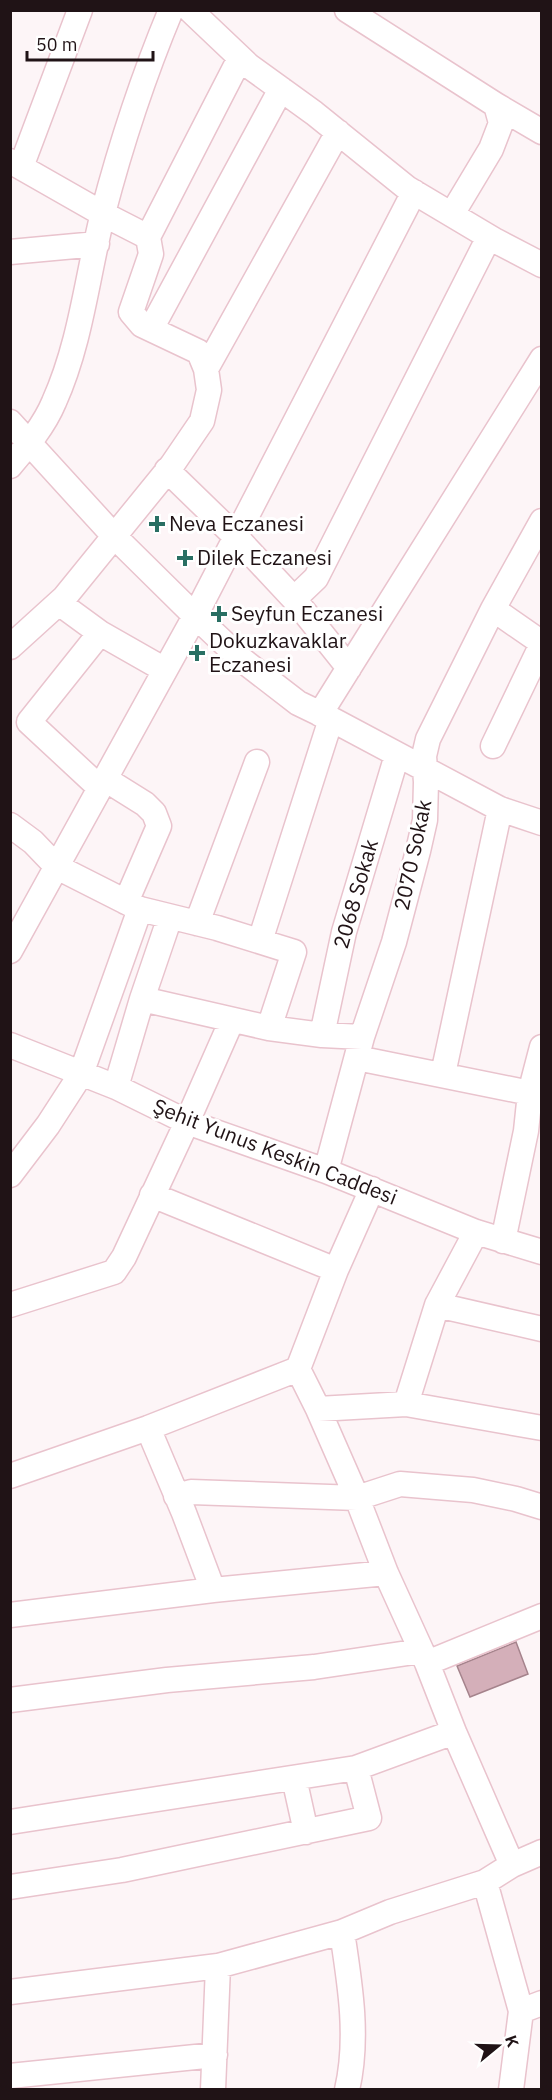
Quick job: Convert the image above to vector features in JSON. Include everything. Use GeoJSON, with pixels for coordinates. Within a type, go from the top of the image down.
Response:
{"type":"FeatureCollection","features":[{"type":"Feature","properties":{"kind":"street"},"geometry":{"type":"LineString","coordinates":[[80,10],[16,164],[148,237]]}},
{"type":"Feature","properties":{"kind":"street"},"geometry":{"type":"LineString","coordinates":[[10,466],[29,443],[53,404],[66,371],[84,308],[103,214],[125,134],[144,74],[171,10]]}},
{"type":"Feature","properties":{"kind":"street"},"geometry":{"type":"LineString","coordinates":[[346,10],[542,132]]}},
{"type":"Feature","properties":{"kind":"street"},"geometry":{"type":"LineString","coordinates":[[198,14],[240,58],[414,192],[489,237],[542,265]]}},
{"type":"Feature","properties":{"kind":"street"},"geometry":{"type":"LineString","coordinates":[[12,644],[59,603],[167,470],[202,421],[209,390],[206,369],[199,352],[142,325],[131,312],[151,254],[148,237],[240,58]]}},
{"type":"Feature","properties":{"kind":"street"},"geometry":{"type":"LineString","coordinates":[[151,329],[281,89]]}},
{"type":"Feature","properties":{"kind":"street"},"geometry":{"type":"LineString","coordinates":[[452,214],[491,149],[498,132],[501,123],[496,105]]}},
{"type":"Feature","properties":{"kind":"street"},"geometry":{"type":"LineString","coordinates":[[206,369],[338,132]]}},
{"type":"Feature","properties":{"kind":"street"},"geometry":{"type":"LineString","coordinates":[[12,946],[195,616],[414,192]]}},
{"type":"Feature","properties":{"kind":"street"},"geometry":{"type":"LineString","coordinates":[[294,599],[316,578],[489,237]]}},
{"type":"Feature","properties":{"kind":"street"},"geometry":{"type":"LineString","coordinates":[[12,251],[97,244]]}},
{"type":"Feature","properties":{"kind":"street"},"geometry":{"type":"LineString","coordinates":[[260,941],[325,716],[349,668],[542,359]]}},
{"type":"Feature","properties":{"kind":"street"},"geometry":{"type":"LineString","coordinates":[[10,422],[114,536],[195,616],[241,659],[288,696],[500,808],[542,823]]}},
{"type":"Feature","properties":{"kind":"street"},"geometry":{"type":"LineString","coordinates":[[167,470],[236,537],[294,599],[349,668]]}},
{"type":"Feature","properties":{"kind":"street","name":"2070 Sokak"},"geometry":{"type":"LineString","coordinates":[[326,1172],[359,1047],[394,942],[418,850],[427,798],[424,756],[428,739],[493,609],[538,533]]}},
{"type":"Feature","properties":{"kind":"street"},"geometry":{"type":"LineString","coordinates":[[59,603],[100,633],[165,670]]}},
{"type":"Feature","properties":{"kind":"street"},"geometry":{"type":"LineString","coordinates":[[493,609],[542,643],[493,746]]}},
{"type":"Feature","properties":{"kind":"street"},"geometry":{"type":"LineString","coordinates":[[10,1175],[48,1125],[81,1074],[159,826],[154,813],[145,804],[102,784],[28,722],[100,633]]}},
{"type":"Feature","properties":{"kind":"street","name":"2068 Sokak"},"geometry":{"type":"LineString","coordinates":[[322,1035],[344,932],[397,755]]}},
{"type":"Feature","properties":{"kind":"street"},"geometry":{"type":"LineString","coordinates":[[197,923],[257,762]]}},
{"type":"Feature","properties":{"kind":"street"},"geometry":{"type":"LineString","coordinates":[[443,1074],[500,808]]}},
{"type":"Feature","properties":{"kind":"street"},"geometry":{"type":"LineString","coordinates":[[10,825],[33,842],[57,867],[133,906],[294,952],[269,1028]]}},
{"type":"Feature","properties":{"kind":"street"},"geometry":{"type":"LineString","coordinates":[[116,1086],[170,917]]}},
{"type":"Feature","properties":{"kind":"street"},"geometry":{"type":"LineString","coordinates":[[142,999],[269,1028],[322,1035],[443,1074],[530,1093]]}},
{"type":"Feature","properties":{"kind":"street"},"geometry":{"type":"LineString","coordinates":[[10,1305],[114,1272],[124,1257],[188,1122],[232,1020]]}},
{"type":"Feature","properties":{"kind":"street","name":"Şehit Yunus Keskin Caddesi"},"geometry":{"type":"LineString","coordinates":[[10,1045],[116,1086],[188,1122],[372,1189],[476,1232],[542,1252]]}},
{"type":"Feature","properties":{"kind":"street"},"geometry":{"type":"LineString","coordinates":[[503,1241],[534,1132],[530,1093],[542,1047]]}},
{"type":"Feature","properties":{"kind":"street"},"geometry":{"type":"LineString","coordinates":[[10,1476],[148,1428],[298,1369],[336,1270],[372,1189]]}},
{"type":"Feature","properties":{"kind":"street"},"geometry":{"type":"LineString","coordinates":[[152,1195],[336,1270]]}},
{"type":"Feature","properties":{"kind":"street"},"geometry":{"type":"LineString","coordinates":[[406,1404],[437,1305],[476,1232]]}},
{"type":"Feature","properties":{"kind":"street"},"geometry":{"type":"LineString","coordinates":[[437,1305],[542,1329]]}},
{"type":"Feature","properties":{"kind":"street"},"geometry":{"type":"LineString","coordinates":[[298,1369],[357,1498],[386,1573],[512,1865]]}},
{"type":"Feature","properties":{"kind":"street"},"geometry":{"type":"LineString","coordinates":[[318,1409],[406,1404],[542,1428]]}},
{"type":"Feature","properties":{"kind":"street"},"geometry":{"type":"LineString","coordinates":[[148,1428],[213,1590]]}},
{"type":"Feature","properties":{"kind":"street"},"geometry":{"type":"LineString","coordinates":[[176,1496],[190,1491],[357,1498],[400,1484],[473,1490],[542,1507]]}},
{"type":"Feature","properties":{"kind":"street"},"geometry":{"type":"LineString","coordinates":[[10,1616],[213,1590],[386,1573]]}},
{"type":"Feature","properties":{"kind":"street"},"geometry":{"type":"LineString","coordinates":[[10,1700],[167,1680],[424,1657],[542,1616]]}},
{"type":"Feature","properties":{"kind":"street"},"geometry":{"type":"LineString","coordinates":[[10,1822],[356,1768],[454,1732]]}},
{"type":"Feature","properties":{"kind":"street"},"geometry":{"type":"LineString","coordinates":[[10,1887],[122,1870],[369,1818],[356,1768]]}},
{"type":"Feature","properties":{"kind":"street"},"geometry":{"type":"LineString","coordinates":[[294,1778],[306,1832]]}},
{"type":"Feature","properties":{"kind":"street"},"geometry":{"type":"LineString","coordinates":[[10,1992],[218,1966],[342,1932],[390,1912],[485,1882],[512,1865],[542,1852]]}},
{"type":"Feature","properties":{"kind":"street"},"geometry":{"type":"LineString","coordinates":[[485,1882],[531,2007],[511,2090]]}},
{"type":"Feature","properties":{"kind":"street"},"geometry":{"type":"LineString","coordinates":[[342,1932],[353,2005],[351,2074],[347,2090]]}},
{"type":"Feature","properties":{"kind":"street"},"geometry":{"type":"LineString","coordinates":[[213,2090],[218,1966]]}},
{"type":"Feature","properties":{"kind":"street"},"geometry":{"type":"LineString","coordinates":[[10,2076],[214,2055]]}},
{"type":"Feature","properties":{"kind":"building"},"geometry":{"type":"Polygon","coordinates":[[[516,1642],[528,1674],[470,1697],[457,1666],[516,1642]]]}},
{"type":"Feature","properties":{"kind":"place","name":"Neva Eczanesi"},"geometry":{"type":"Point","coordinates":[157,524]}},
{"type":"Feature","properties":{"kind":"place","name":"Dilek Eczanesi"},"geometry":{"type":"Point","coordinates":[185,558]}},
{"type":"Feature","properties":{"kind":"place","name":"Seyfun Eczanesi"},"geometry":{"type":"Point","coordinates":[219,614]}},
{"type":"Feature","properties":{"kind":"place","name":"Dokuzkavaklar Eczanesi"},"geometry":{"type":"Point","coordinates":[197,653]}}]}
